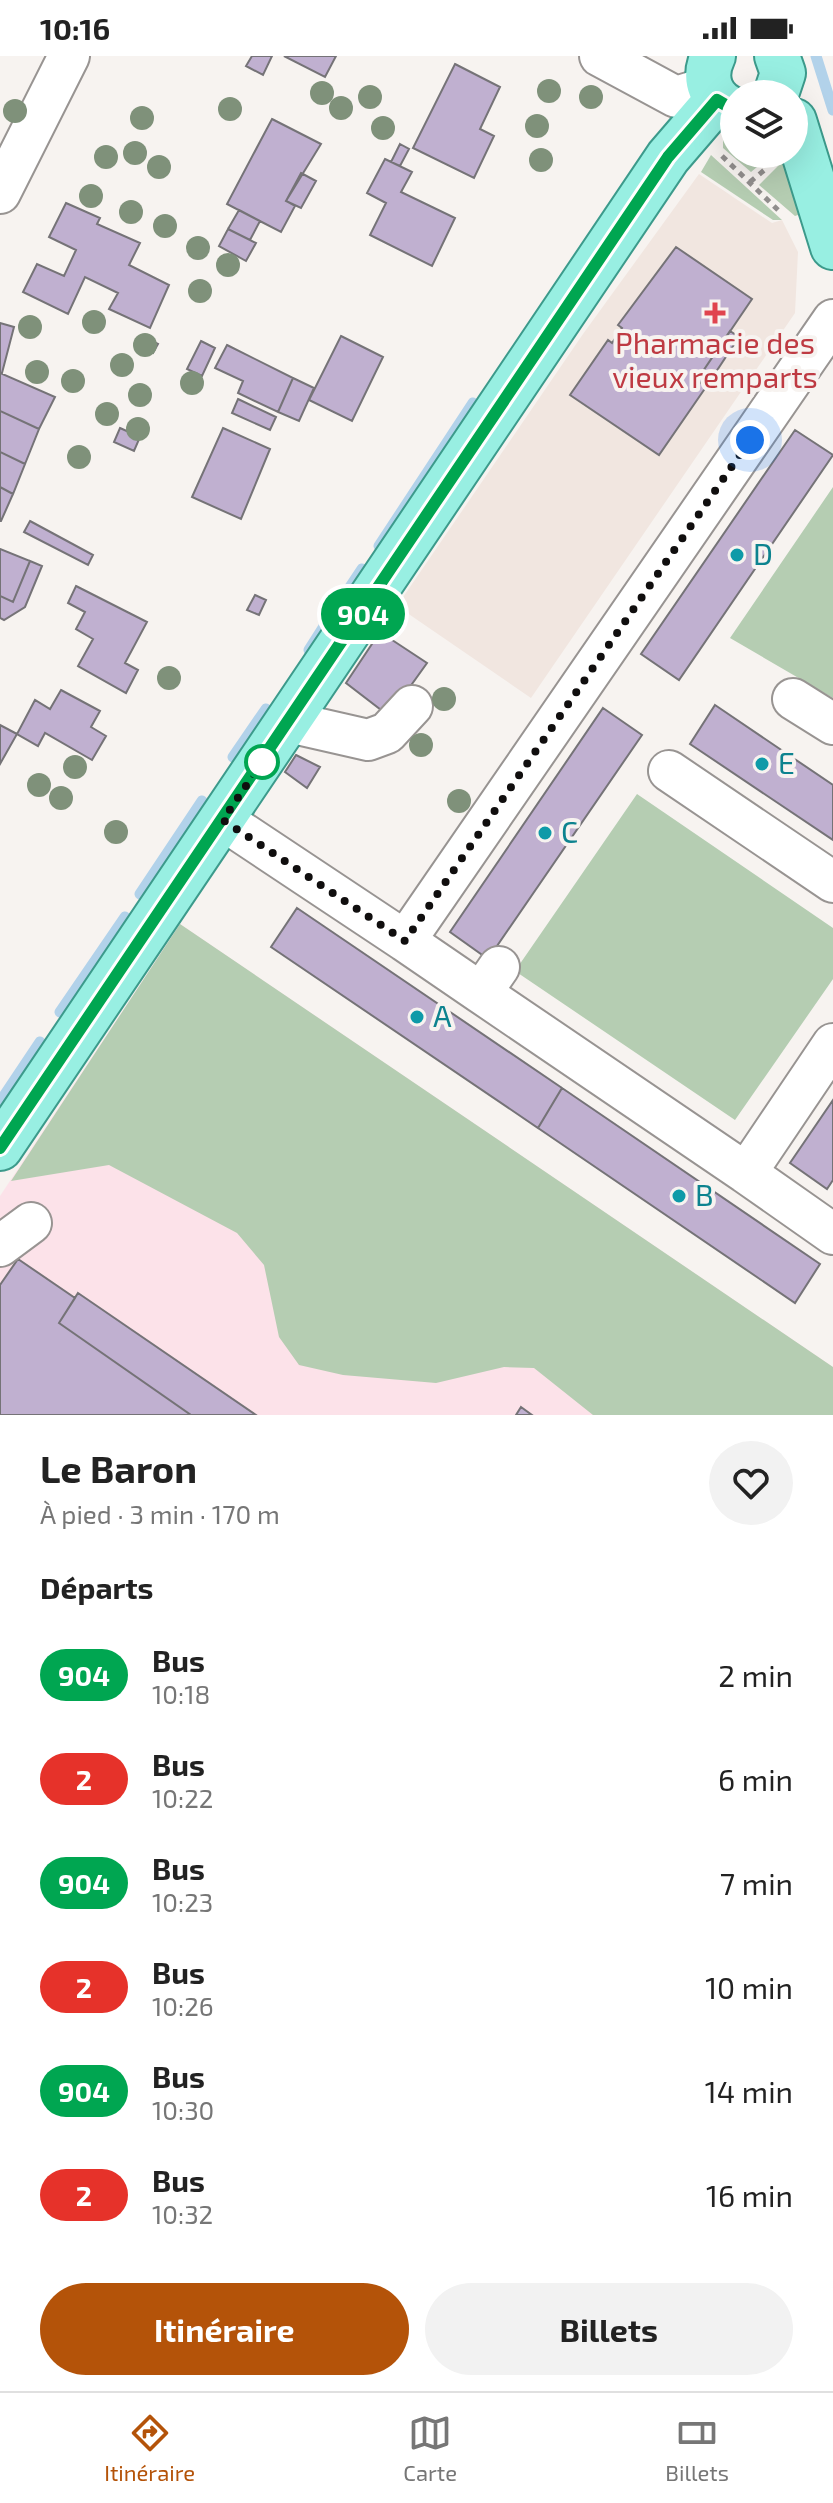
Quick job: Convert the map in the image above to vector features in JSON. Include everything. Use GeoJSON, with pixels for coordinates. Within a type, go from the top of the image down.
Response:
{"type":"FeatureCollection","features":[{"type":"Feature","properties":{"kind":"main road"},"geometry":{"type":"LineString","coordinates":[[0,1148],[668,157],[718,88]]}},
{"type":"Feature","properties":{"kind":"main road"},"geometry":{"type":"LineString","coordinates":[[808,168],[833,247]]}},
{"type":"Feature","properties":{"kind":"street"},"geometry":{"type":"LineString","coordinates":[[0,193],[69,56]]}},
{"type":"Feature","properties":{"kind":"street"},"geometry":{"type":"LineString","coordinates":[[600,56],[676,97],[718,88]]}},
{"type":"Feature","properties":{"kind":"street"},"geometry":{"type":"LineString","coordinates":[[405,941],[833,320]]}},
{"type":"Feature","properties":{"kind":"street"},"geometry":{"type":"LineString","coordinates":[[793,699],[833,724]]}},
{"type":"Feature","properties":{"kind":"street"},"geometry":{"type":"LineString","coordinates":[[289,722],[368,740],[387,733],[412,706]]}},
{"type":"Feature","properties":{"kind":"street"},"geometry":{"type":"LineString","coordinates":[[669,771],[833,882]]}},
{"type":"Feature","properties":{"kind":"street"},"geometry":{"type":"LineString","coordinates":[[223,820],[405,941],[490,980],[746,1173],[833,1234]]}},
{"type":"Feature","properties":{"kind":"street"},"geometry":{"type":"LineString","coordinates":[[746,1173],[833,1044]]}},
{"type":"Feature","properties":{"kind":"path"},"geometry":{"type":"LineString","coordinates":[[714,149],[787,219]]}},
{"type":"Feature","properties":{"kind":"shaded area"},"geometry":{"type":"Polygon","coordinates":[[[699,174],[772,223],[782,220],[798,252],[795,313],[531,698],[397,606],[583,334],[699,174]]]}},
{"type":"Feature","properties":{"kind":"shaded area"},"geometry":{"type":"Polygon","coordinates":[[[180,924],[833,1367],[833,1415],[0,1415],[0,1196],[180,924]]]}},
{"type":"Feature","properties":{"kind":"green space"},"geometry":{"type":"Polygon","coordinates":[[[711,155],[720,163],[720,168],[725,168],[782,220],[773,220],[701,172],[711,155]]]}},
{"type":"Feature","properties":{"kind":"green space"},"geometry":{"type":"Polygon","coordinates":[[[776,168],[793,168],[807,212],[795,216],[759,185],[776,168]]]}},
{"type":"Feature","properties":{"kind":"green space"},"geometry":{"type":"Polygon","coordinates":[[[833,487],[833,698],[730,638],[833,487]]]}},
{"type":"Feature","properties":{"kind":"green space"},"geometry":{"type":"Polygon","coordinates":[[[637,794],[833,928],[833,979],[735,1120],[515,971],[637,794]]]}},
{"type":"Feature","properties":{"kind":"green space"},"geometry":{"type":"Polygon","coordinates":[[[180,924],[833,1367],[833,1415],[593,1415],[534,1368],[504,1367],[436,1383],[343,1375],[299,1365],[279,1337],[264,1265],[237,1233],[109,1165],[11,1181],[180,924]]]}},
{"type":"Feature","properties":{"kind":"building"},"geometry":{"type":"Polygon","coordinates":[[[252,56],[272,56],[263,75],[246,66],[252,56]]]}},
{"type":"Feature","properties":{"kind":"building"},"geometry":{"type":"Polygon","coordinates":[[[284,56],[336,56],[325,77],[284,56]]]}},
{"type":"Feature","properties":{"kind":"building"},"geometry":{"type":"Polygon","coordinates":[[[455,64],[500,87],[480,129],[494,136],[474,178],[413,148],[455,64]]]}},
{"type":"Feature","properties":{"kind":"building"},"geometry":{"type":"Polygon","coordinates":[[[272,119],[321,144],[286,201],[295,206],[281,232],[227,204],[272,119]]]}},
{"type":"Feature","properties":{"kind":"building"},"geometry":{"type":"Polygon","coordinates":[[[400,144],[409,149],[400,166],[391,162],[400,144]]]}},
{"type":"Feature","properties":{"kind":"building"},"geometry":{"type":"Polygon","coordinates":[[[385,159],[412,172],[401,192],[455,218],[432,266],[370,235],[386,203],[367,193],[385,159]]]}},
{"type":"Feature","properties":{"kind":"building"},"geometry":{"type":"Polygon","coordinates":[[[301,173],[316,181],[301,208],[286,201],[301,173]]]}},
{"type":"Feature","properties":{"kind":"building"},"geometry":{"type":"Polygon","coordinates":[[[66,203],[100,218],[97,224],[140,243],[129,265],[169,285],[150,328],[109,309],[118,293],[85,277],[68,314],[23,292],[37,264],[64,276],[76,250],[49,237],[66,203]]]}},
{"type":"Feature","properties":{"kind":"building"},"geometry":{"type":"Polygon","coordinates":[[[239,210],[260,221],[250,240],[228,229],[239,210]]]}},
{"type":"Feature","properties":{"kind":"building"},"geometry":{"type":"Polygon","coordinates":[[[228,229],[256,243],[246,261],[219,246],[228,229]]]}},
{"type":"Feature","properties":{"kind":"building"},"geometry":{"type":"Polygon","coordinates":[[[676,247],[752,299],[697,380],[706,387],[659,455],[570,395],[608,340],[612,343],[622,328],[618,325],[676,247]]]}},
{"type":"Feature","properties":{"kind":"building"},"geometry":{"type":"Polygon","coordinates":[[[0,323],[14,327],[2,373],[0,373],[0,323]]]}},
{"type":"Feature","properties":{"kind":"building"},"geometry":{"type":"Polygon","coordinates":[[[730,331],[739,337],[706,387],[697,380],[730,331]]]}},
{"type":"Feature","properties":{"kind":"building"},"geometry":{"type":"Polygon","coordinates":[[[341,336],[383,357],[352,421],[309,400],[341,336]]]}},
{"type":"Feature","properties":{"kind":"building"},"geometry":{"type":"Polygon","coordinates":[[[150,340],[158,344],[153,353],[147,350],[150,340]]]}},
{"type":"Feature","properties":{"kind":"building"},"geometry":{"type":"Polygon","coordinates":[[[201,341],[215,348],[202,376],[187,369],[201,341]]]}},
{"type":"Feature","properties":{"kind":"building"},"geometry":{"type":"Polygon","coordinates":[[[227,345],[293,378],[278,412],[238,393],[243,381],[215,368],[227,345]]]}},
{"type":"Feature","properties":{"kind":"building"},"geometry":{"type":"Polygon","coordinates":[[[0,373],[55,397],[39,429],[0,411],[0,373]]]}},
{"type":"Feature","properties":{"kind":"building"},"geometry":{"type":"Polygon","coordinates":[[[293,378],[314,388],[299,421],[278,412],[293,378]]]}},
{"type":"Feature","properties":{"kind":"building"},"geometry":{"type":"Polygon","coordinates":[[[238,399],[276,417],[270,430],[232,413],[238,399]]]}},
{"type":"Feature","properties":{"kind":"building"},"geometry":{"type":"Polygon","coordinates":[[[0,411],[39,429],[25,464],[0,452],[0,411]]]}},
{"type":"Feature","properties":{"kind":"building"},"geometry":{"type":"Polygon","coordinates":[[[120,428],[140,437],[134,451],[114,442],[120,428]]]}},
{"type":"Feature","properties":{"kind":"building"},"geometry":{"type":"Polygon","coordinates":[[[223,428],[270,449],[241,519],[192,497],[223,428]]]}},
{"type":"Feature","properties":{"kind":"building","name":"D"},"geometry":{"type":"Polygon","coordinates":[[[795,430],[833,455],[679,680],[641,654],[795,430]]]}},
{"type":"Feature","properties":{"kind":"building"},"geometry":{"type":"Polygon","coordinates":[[[0,452],[25,464],[13,494],[0,487],[0,452]]]}},
{"type":"Feature","properties":{"kind":"building"},"geometry":{"type":"Polygon","coordinates":[[[0,487],[13,494],[1,521],[0,521],[0,487]]]}},
{"type":"Feature","properties":{"kind":"building"},"geometry":{"type":"Polygon","coordinates":[[[30,521],[93,555],[88,565],[24,532],[30,521]]]}},
{"type":"Feature","properties":{"kind":"building"},"geometry":{"type":"Polygon","coordinates":[[[0,549],[30,561],[13,602],[0,596],[0,549]]]}},
{"type":"Feature","properties":{"kind":"building"},"geometry":{"type":"Polygon","coordinates":[[[30,561],[42,566],[25,607],[4,620],[0,618],[0,596],[13,602],[30,561]]]}},
{"type":"Feature","properties":{"kind":"building"},"geometry":{"type":"Polygon","coordinates":[[[76,586],[147,622],[125,663],[138,670],[126,693],[78,666],[93,639],[76,629],[85,612],[68,603],[76,586]]]}},
{"type":"Feature","properties":{"kind":"building"},"geometry":{"type":"Polygon","coordinates":[[[255,595],[266,600],[259,615],[247,610],[255,595]]]}},
{"type":"Feature","properties":{"kind":"building"},"geometry":{"type":"Polygon","coordinates":[[[380,632],[427,663],[389,716],[346,683],[380,632]]]}},
{"type":"Feature","properties":{"kind":"building"},"geometry":{"type":"Polygon","coordinates":[[[61,690],[100,711],[91,727],[106,736],[92,760],[45,733],[38,746],[17,734],[35,700],[50,709],[61,690]]]}},
{"type":"Feature","properties":{"kind":"building","name":"E"},"geometry":{"type":"Polygon","coordinates":[[[715,705],[833,785],[833,840],[690,744],[715,705]]]}},
{"type":"Feature","properties":{"kind":"building","name":"C"},"geometry":{"type":"Polygon","coordinates":[[[603,708],[642,735],[488,959],[450,932],[603,708]]]}},
{"type":"Feature","properties":{"kind":"building"},"geometry":{"type":"Polygon","coordinates":[[[0,725],[17,734],[0,764],[0,725]]]}},
{"type":"Feature","properties":{"kind":"building"},"geometry":{"type":"Polygon","coordinates":[[[296,755],[320,767],[307,788],[285,772],[296,755]]]}},
{"type":"Feature","properties":{"kind":"building","name":"A"},"geometry":{"type":"Polygon","coordinates":[[[297,908],[562,1088],[538,1128],[271,947],[297,908]]]}},
{"type":"Feature","properties":{"kind":"building","name":"B"},"geometry":{"type":"Polygon","coordinates":[[[562,1088],[820,1264],[795,1303],[538,1128],[562,1088]]]}},
{"type":"Feature","properties":{"kind":"building"},"geometry":{"type":"Polygon","coordinates":[[[833,1100],[833,1180],[827,1189],[790,1163],[833,1100]]]}},
{"type":"Feature","properties":{"kind":"building"},"geometry":{"type":"Polygon","coordinates":[[[18,1259],[75,1298],[59,1323],[191,1415],[0,1415],[0,1285],[18,1259]]]}},
{"type":"Feature","properties":{"kind":"building"},"geometry":{"type":"Polygon","coordinates":[[[78,1293],[256,1415],[191,1415],[59,1323],[78,1293]]]}},
{"type":"Feature","properties":{"kind":"building"},"geometry":{"type":"Polygon","coordinates":[[[521,1407],[532,1415],[516,1415],[521,1407]]]}},
{"type":"Feature","properties":{"kind":"waterway"},"geometry":{"type":"LineString","coordinates":[[816,56],[833,110]]}},
{"type":"Feature","properties":{"kind":"waterway"},"geometry":{"type":"LineString","coordinates":[[379,546],[473,403]]}},
{"type":"Feature","properties":{"kind":"waterway"},"geometry":{"type":"LineString","coordinates":[[346,593],[362,569]]}},
{"type":"Feature","properties":{"kind":"waterway"},"geometry":{"type":"LineString","coordinates":[[309,650],[330,617]]}},
{"type":"Feature","properties":{"kind":"waterway"},"geometry":{"type":"LineString","coordinates":[[233,757],[266,709]]}},
{"type":"Feature","properties":{"kind":"waterway"},"geometry":{"type":"LineString","coordinates":[[140,894],[202,801]]}},
{"type":"Feature","properties":{"kind":"waterway"},"geometry":{"type":"LineString","coordinates":[[60,1012],[125,917]]}},
{"type":"Feature","properties":{"kind":"waterway"},"geometry":{"type":"LineString","coordinates":[[0,1102],[40,1042]]}},
{"type":"Feature","properties":{"kind":"bus line","name":"904"},"geometry":{"type":"LineString","coordinates":[[0,1148],[410,545],[668,157],[705,110],[717,100],[720,103]]}},
{"type":"Feature","properties":{"kind":"place","name":"Pharmacie des vieux remparts"},"geometry":{"type":"Point","coordinates":[715,313]}},
{"type":"Feature","properties":{"kind":"place","name":"D"},"geometry":{"type":"Point","coordinates":[737,555]}},
{"type":"Feature","properties":{"kind":"place","name":"E"},"geometry":{"type":"Point","coordinates":[762,764]}},
{"type":"Feature","properties":{"kind":"place","name":"C"},"geometry":{"type":"Point","coordinates":[545,833]}},
{"type":"Feature","properties":{"kind":"place","name":"A"},"geometry":{"type":"Point","coordinates":[417,1017]}},
{"type":"Feature","properties":{"kind":"place","name":"B"},"geometry":{"type":"Point","coordinates":[679,1196]}},
{"type":"Feature","properties":{"kind":"route"},"geometry":{"type":"LineString","coordinates":[[262,762],[223,820],[405,941],[448,874],[750,440]]}}]}
